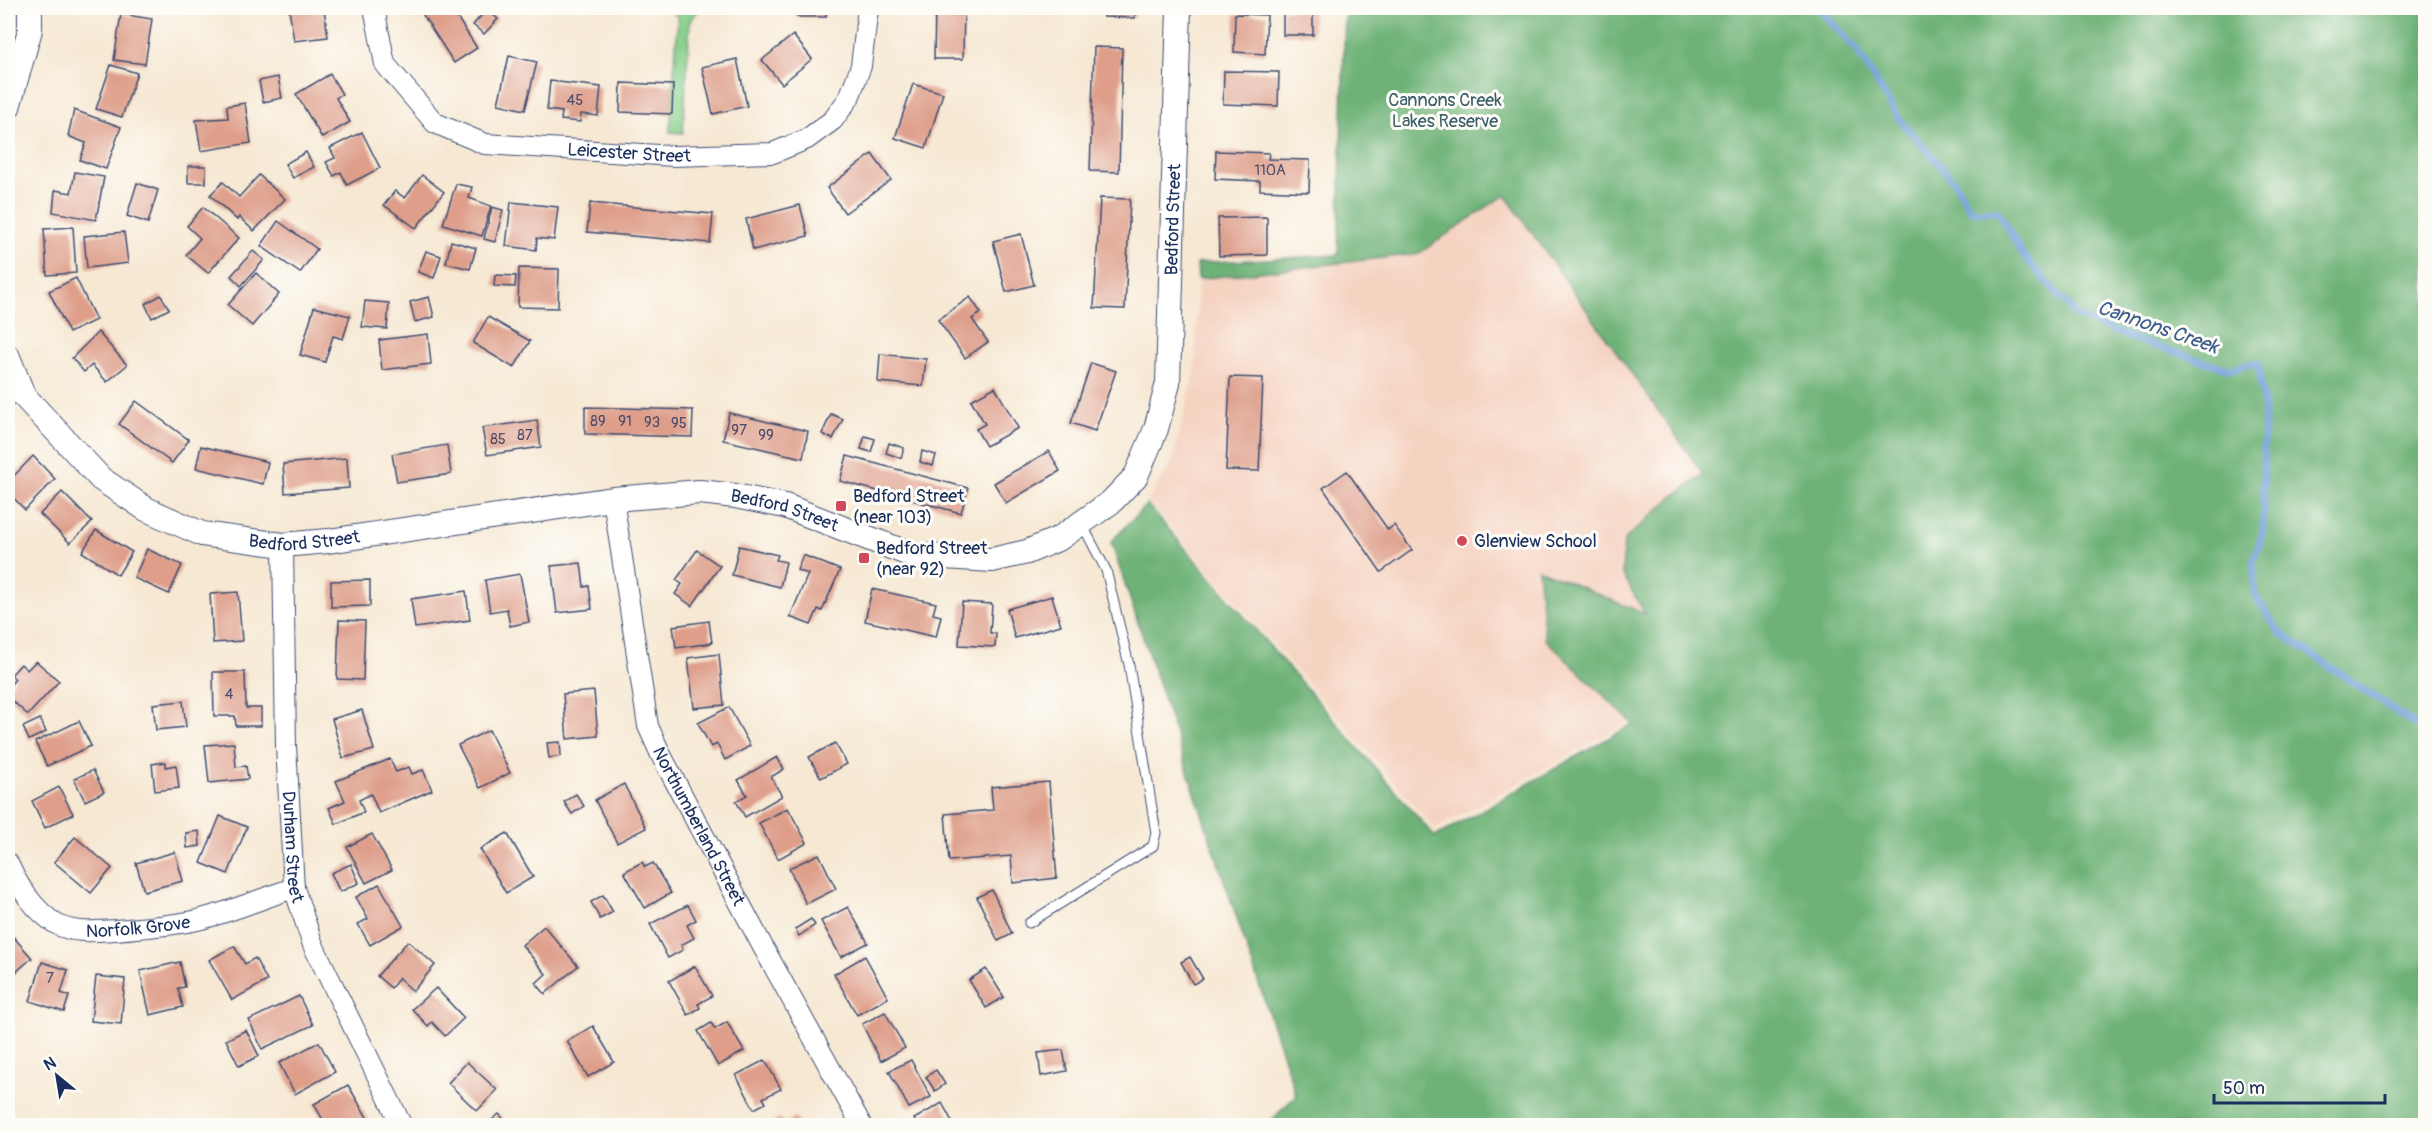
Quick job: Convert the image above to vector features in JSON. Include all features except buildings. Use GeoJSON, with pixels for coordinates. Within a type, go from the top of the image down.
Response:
{"type":"FeatureCollection","features":[{"type":"Feature","properties":{"kind":"street"},"geometry":{"type":"LineString","coordinates":[[8,107],[30,30],[30,8]]}},
{"type":"Feature","properties":{"kind":"street","name":"Leicester Street"},"geometry":{"type":"LineString","coordinates":[[374,8],[385,64],[435,123],[485,144],[674,156],[773,153],[807,139],[833,120],[849,98],[861,66],[868,8]]}},
{"type":"Feature","properties":{"kind":"street","name":"Bedford Street"},"geometry":{"type":"LineString","coordinates":[[8,357],[23,395],[101,479],[146,509],[202,534],[283,545],[328,541],[613,499],[684,493],[735,496],[785,506],[912,555],[992,560],[1027,552],[1060,538],[1111,502],[1136,476],[1156,429],[1168,383],[1179,8]]}},
{"type":"Feature","properties":{"kind":"street","name":"Northumberland Street"},"geometry":{"type":"LineString","coordinates":[[613,499],[648,726],[661,755],[763,947],[862,1125]]}},
{"type":"Feature","properties":{"kind":"street","name":"Durham Street"},"geometry":{"type":"LineString","coordinates":[[283,545],[286,746],[294,888],[313,945],[402,1125]]}},
{"type":"Feature","properties":{"kind":"street","name":"Norfolk Grove"},"geometry":{"type":"LineString","coordinates":[[8,863],[15,879],[33,902],[55,923],[70,930],[87,932],[142,928],[195,920],[294,888]]}},
{"type":"Feature","properties":{"kind":"lane"},"geometry":{"type":"LineString","coordinates":[[1029,923],[1153,846],[1156,833],[1129,665],[1106,570],[1082,524]]}},
{"type":"Feature","properties":{"kind":"shaded area","name":"Glenview School"},"geometry":{"type":"Polygon","coordinates":[[[1505,196],[1733,224],[1742,582],[1628,723],[1435,829],[1148,501],[1172,462],[1195,370],[1198,279],[1419,254],[1505,196]]]}},
{"type":"Feature","properties":{"kind":"green space"},"geometry":{"type":"Polygon","coordinates":[[[670,8],[701,8],[690,20],[683,133],[670,132],[678,18],[670,8]]]}},
{"type":"Feature","properties":{"kind":"green space","name":"Cannons Creek Lakes Reserve"},"geometry":{"type":"Polygon","coordinates":[[[1345,8],[2425,8],[2425,1125],[1267,1125],[1296,1095],[1111,542],[1147,504],[1435,837],[1633,724],[1545,639],[1538,569],[1645,614],[1622,573],[1624,540],[1670,499],[1703,474],[1505,195],[1418,254],[1198,279],[1197,263],[1338,255],[1345,8]]]}},
{"type":"Feature","properties":{"kind":"waterway","name":"Cannons Creek"},"geometry":{"type":"LineString","coordinates":[[1818,8],[1856,49],[1899,119],[1954,181],[1971,211],[1998,211],[2023,255],[2077,316],[2133,339],[2229,369],[2258,362],[2264,406],[2263,531],[2253,563],[2255,595],[2279,632],[2426,732]]}},
{"type":"Feature","properties":{"kind":"place","name":"Bedford Street (near 103)"},"geometry":{"type":"Point","coordinates":[841,506]}},
{"type":"Feature","properties":{"kind":"place","name":"Glenview School"},"geometry":{"type":"Point","coordinates":[1462,541]}},
{"type":"Feature","properties":{"kind":"place","name":"Bedford Street (near 92)"},"geometry":{"type":"Point","coordinates":[864,558]}}]}
